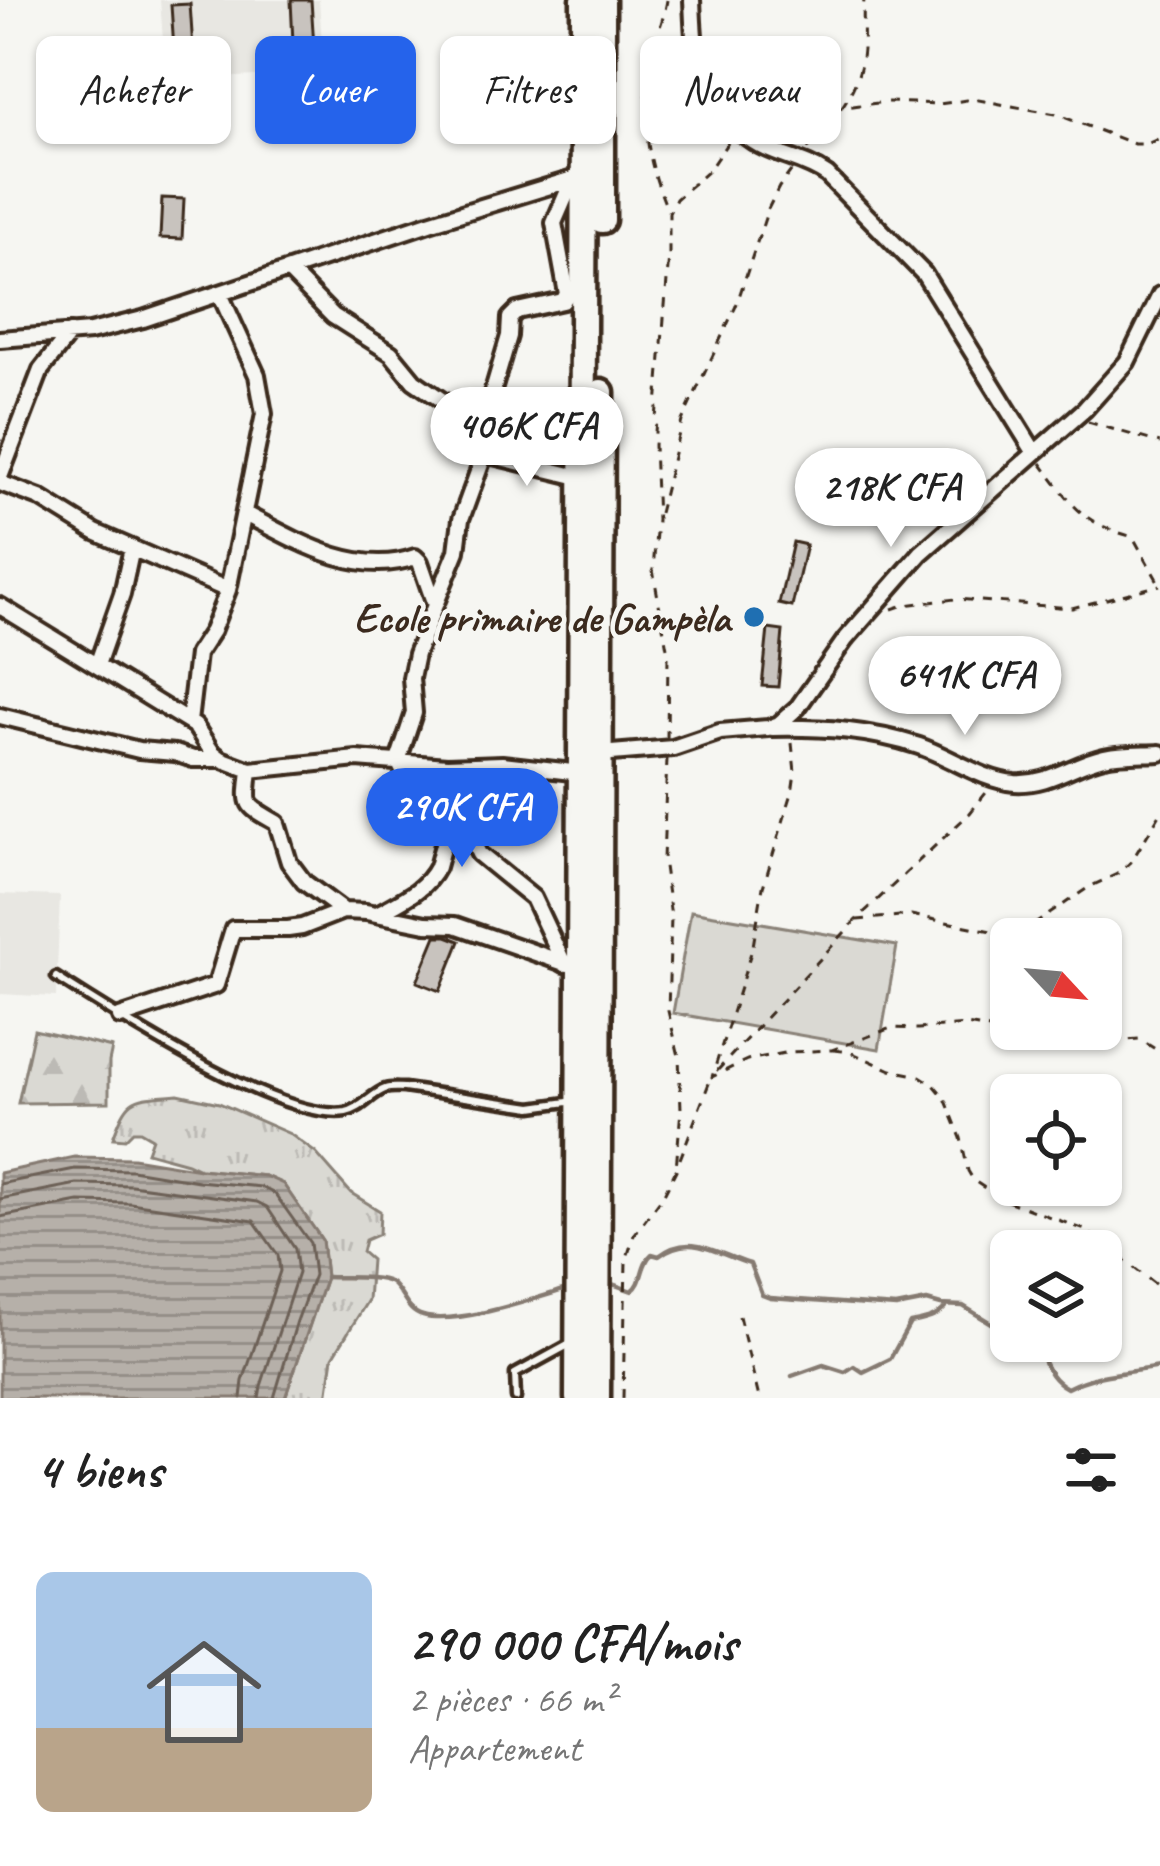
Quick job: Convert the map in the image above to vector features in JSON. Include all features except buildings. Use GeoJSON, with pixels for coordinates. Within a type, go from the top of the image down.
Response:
{"type":"FeatureCollection","features":[{"type":"Feature","properties":{"kind":"highway"},"geometry":{"type":"LineString","coordinates":[[578,1398],[579,1101],[573,965],[581,773],[579,176],[584,0]]}},
{"type":"Feature","properties":{"kind":"highway"},"geometry":{"type":"LineString","coordinates":[[597,1398],[602,0]]}},
{"type":"Feature","properties":{"kind":"street"},"geometry":{"type":"LineString","coordinates":[[692,0],[695,36]]}},
{"type":"Feature","properties":{"kind":"street"},"geometry":{"type":"LineString","coordinates":[[759,144],[827,175],[924,274],[1034,453]]}},
{"type":"Feature","properties":{"kind":"street"},"geometry":{"type":"LineString","coordinates":[[0,339],[70,333],[143,319],[579,176]]}},
{"type":"Feature","properties":{"kind":"street"},"geometry":{"type":"LineString","coordinates":[[573,965],[533,898],[479,854],[468,831],[414,793],[398,761],[414,713],[411,677],[416,654],[457,551],[461,519],[481,464],[482,428],[510,318],[517,311],[563,301],[567,294],[554,223],[579,176]]}},
{"type":"Feature","properties":{"kind":"street"},"geometry":{"type":"LineString","coordinates":[[289,271],[333,316],[391,353],[414,381],[482,428]]}},
{"type":"Feature","properties":{"kind":"street"},"geometry":{"type":"LineString","coordinates":[[189,722],[197,654],[228,590],[264,414],[257,375],[220,294]]}},
{"type":"Feature","properties":{"kind":"street"},"geometry":{"type":"LineString","coordinates":[[768,728],[798,707],[862,620],[938,535],[1075,418],[1127,362],[1160,296]]}},
{"type":"Feature","properties":{"kind":"street"},"geometry":{"type":"LineString","coordinates":[[70,333],[41,370],[0,480],[40,497],[95,532],[228,590]]}},
{"type":"Feature","properties":{"kind":"street"},"geometry":{"type":"LineString","coordinates":[[481,453],[583,478]]}},
{"type":"Feature","properties":{"kind":"street"},"geometry":{"type":"LineString","coordinates":[[245,514],[309,547],[354,560],[383,564],[415,557],[435,605]]}},
{"type":"Feature","properties":{"kind":"street"},"geometry":{"type":"LineString","coordinates":[[97,665],[122,594],[131,548]]}},
{"type":"Feature","properties":{"kind":"street"},"geometry":{"type":"LineString","coordinates":[[0,606],[195,726],[221,759],[250,770],[358,759],[502,764],[581,773]]}},
{"type":"Feature","properties":{"kind":"street"},"geometry":{"type":"LineString","coordinates":[[0,716],[139,750],[221,759]]}},
{"type":"Feature","properties":{"kind":"street"},"geometry":{"type":"LineString","coordinates":[[599,754],[667,749],[721,732],[831,728],[878,734],[922,747],[1015,783],[1044,782],[1106,756],[1160,753]]}},
{"type":"Feature","properties":{"kind":"street"},"geometry":{"type":"LineString","coordinates":[[377,914],[431,880],[464,766]]}},
{"type":"Feature","properties":{"kind":"street"},"geometry":{"type":"LineString","coordinates":[[250,770],[246,801],[277,824],[289,862],[304,882],[343,911]]}},
{"type":"Feature","properties":{"kind":"street"},"geometry":{"type":"LineString","coordinates":[[120,1017],[216,985],[232,929],[302,927],[343,911],[455,925],[573,965]]}},
{"type":"Feature","properties":{"kind":"lane"},"geometry":{"type":"LineString","coordinates":[[56,977],[221,1074],[284,1101],[322,1111],[345,1112],[386,1089],[404,1088],[532,1107],[579,1101]]}},
{"type":"Feature","properties":{"kind":"lane"},"geometry":{"type":"LineString","coordinates":[[516,1398],[515,1374],[578,1340]]}},
{"type":"Feature","properties":{"kind":"path"},"geometry":{"type":"LineString","coordinates":[[668,0],[652,52],[646,139],[653,175],[669,213],[654,445],[653,570],[668,654],[663,859],[671,917],[668,1011],[679,1056],[676,1169]]}},
{"type":"Feature","properties":{"kind":"path"},"geometry":{"type":"LineString","coordinates":[[841,109],[856,82],[862,57],[864,1]]}},
{"type":"Feature","properties":{"kind":"path"},"geometry":{"type":"LineString","coordinates":[[841,109],[973,99],[1056,114],[1134,144],[1160,138]]}},
{"type":"Feature","properties":{"kind":"path"},"geometry":{"type":"LineString","coordinates":[[669,213],[726,144]]}},
{"type":"Feature","properties":{"kind":"path"},"geometry":{"type":"LineString","coordinates":[[657,520],[682,421],[736,306],[768,209],[812,144]]}},
{"type":"Feature","properties":{"kind":"path"},"geometry":{"type":"LineString","coordinates":[[1075,418],[1160,443]]}},
{"type":"Feature","properties":{"kind":"path"},"geometry":{"type":"LineString","coordinates":[[862,620],[904,604],[955,599],[1072,608],[1160,585],[1133,537],[1100,528],[1076,511],[1034,453]]}},
{"type":"Feature","properties":{"kind":"path"},"geometry":{"type":"LineString","coordinates":[[623,1398],[626,1261],[634,1235],[676,1169],[712,1077],[753,946],[763,886],[792,793],[791,728]]}},
{"type":"Feature","properties":{"kind":"path"},"geometry":{"type":"LineString","coordinates":[[712,1077],[856,920],[970,813],[997,779]]}},
{"type":"Feature","properties":{"kind":"path"},"geometry":{"type":"LineString","coordinates":[[856,920],[911,915],[996,932],[1029,928],[1131,862],[1160,814]]}},
{"type":"Feature","properties":{"kind":"path"},"geometry":{"type":"LineString","coordinates":[[832,1050],[891,1028],[968,1025],[1087,1043],[1138,1039],[1160,1052]]}},
{"type":"Feature","properties":{"kind":"path"},"geometry":{"type":"LineString","coordinates":[[712,1077],[747,1060],[832,1050],[920,1076],[945,1098],[974,1180],[1002,1198],[1085,1230],[1160,1288]]}},
{"type":"Feature","properties":{"kind":"path"},"geometry":{"type":"LineString","coordinates":[[740,1316],[759,1398]]}},
{"type":"Feature","properties":{"kind":"shaded area"},"geometry":{"type":"Polygon","coordinates":[[[160,0],[319,0],[322,36],[255,36],[255,76],[231,77],[231,36],[163,36],[160,0]]]}},
{"type":"Feature","properties":{"kind":"shaded area"},"geometry":{"type":"Polygon","coordinates":[[[0,894],[60,896],[56,997],[0,994],[0,894]]]}},
{"type":"Feature","properties":{"kind":"green space"},"geometry":{"type":"Polygon","coordinates":[[[691,911],[897,946],[879,1049],[673,1013],[691,911]]]}},
{"type":"Feature","properties":{"kind":"green space"},"geometry":{"type":"Polygon","coordinates":[[[34,1030],[112,1048],[109,1102],[18,1103],[34,1030]]]}},
{"type":"Feature","properties":{"kind":"green space"},"geometry":{"type":"Polygon","coordinates":[[[178,1094],[219,1103],[290,1134],[316,1153],[351,1193],[380,1211],[379,1234],[365,1240],[362,1252],[371,1260],[368,1300],[333,1357],[327,1398],[285,1398],[326,1277],[322,1240],[283,1184],[265,1176],[200,1169],[147,1152],[152,1138],[140,1131],[125,1139],[113,1138],[123,1113],[134,1101],[178,1094]]]}},
{"type":"Feature","properties":{"kind":"water"},"geometry":{"type":"Polygon","coordinates":[[[74,1157],[133,1158],[265,1176],[283,1184],[322,1240],[326,1277],[285,1398],[0,1398],[0,1173],[74,1157]]]}},
{"type":"Feature","properties":{"kind":"waterway"},"geometry":{"type":"LineString","coordinates":[[604,1281],[632,1291],[652,1254],[693,1245],[750,1264],[762,1295],[770,1298],[896,1307],[927,1301],[963,1306],[990,1322]]}},
{"type":"Feature","properties":{"kind":"waterway"},"geometry":{"type":"LineString","coordinates":[[326,1277],[385,1280],[412,1310],[437,1318],[496,1310],[570,1288]]}},
{"type":"Feature","properties":{"kind":"waterway"},"geometry":{"type":"LineString","coordinates":[[792,1376],[823,1365],[845,1372],[854,1366],[863,1372],[890,1359],[910,1323],[934,1317],[946,1307]]}},
{"type":"Feature","properties":{"kind":"waterway"},"geometry":{"type":"LineString","coordinates":[[1044,1362],[1067,1388],[1101,1376],[1160,1367]]}},
{"type":"Feature","properties":{"kind":"place","name":"Ecole primaire de Gampèla"},"geometry":{"type":"Point","coordinates":[754,617]}}]}
